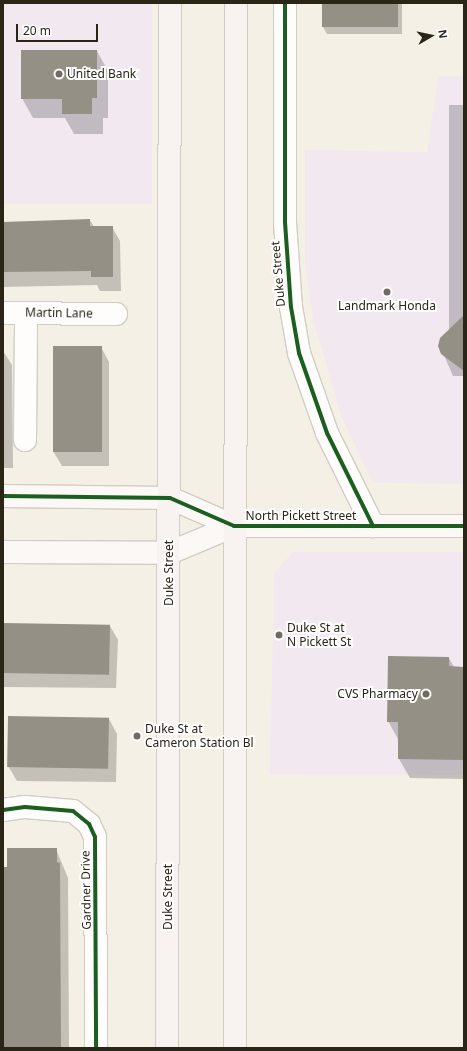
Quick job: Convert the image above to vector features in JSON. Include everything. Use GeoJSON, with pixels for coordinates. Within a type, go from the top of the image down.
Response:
{"type":"FeatureCollection","features":[{"type":"Feature","properties":{"kind":"main road","name":"Duke Street"},"geometry":{"type":"LineString","coordinates":[[167,1048],[170,498],[170,3]]}},
{"type":"Feature","properties":{"kind":"main road"},"geometry":{"type":"LineString","coordinates":[[235,1048],[234,526],[236,3]]}},
{"type":"Feature","properties":{"kind":"street","name":"Duke Street"},"geometry":{"type":"LineString","coordinates":[[285,3],[285,222],[291,307],[299,352],[324,427],[374,526]]}},
{"type":"Feature","properties":{"kind":"street","name":"Martin Lane"},"geometry":{"type":"LineString","coordinates":[[3,313],[116,314]]}},
{"type":"Feature","properties":{"kind":"street"},"geometry":{"type":"LineString","coordinates":[[25,440],[26,313]]}},
{"type":"Feature","properties":{"kind":"street"},"geometry":{"type":"LineString","coordinates":[[3,496],[170,498],[234,526]]}},
{"type":"Feature","properties":{"kind":"street"},"geometry":{"type":"LineString","coordinates":[[3,552],[169,553],[234,526]]}},
{"type":"Feature","properties":{"kind":"street","name":"North Pickett Street"},"geometry":{"type":"LineString","coordinates":[[234,526],[464,526]]}},
{"type":"Feature","properties":{"kind":"street","name":"Gardner Drive"},"geometry":{"type":"LineString","coordinates":[[3,810],[25,807],[73,811],[89,824],[95,837],[96,1048]]}},
{"type":"Feature","properties":{"kind":"shaded area"},"geometry":{"type":"Polygon","coordinates":[[[3,3],[152,3],[152,204],[3,204],[3,3]]]}},
{"type":"Feature","properties":{"kind":"shaded area","name":"Landmark Honda"},"geometry":{"type":"Polygon","coordinates":[[[438,76],[464,76],[464,484],[377,483],[370,478],[341,415],[313,320],[305,264],[305,150],[427,152],[438,76]]]}},
{"type":"Feature","properties":{"kind":"shaded area"},"geometry":{"type":"Polygon","coordinates":[[[293,552],[464,552],[464,775],[270,774],[274,573],[293,552]]]}},
{"type":"Feature","properties":{"kind":"building"},"geometry":{"type":"Polygon","coordinates":[[[322,3],[398,3],[398,27],[322,27],[322,3]]]}},
{"type":"Feature","properties":{"kind":"building","name":"United Bank"},"geometry":{"type":"Polygon","coordinates":[[[21,50],[97,50],[97,98],[92,98],[92,114],[62,114],[62,99],[21,99],[21,50]]]}},
{"type":"Feature","properties":{"kind":"building"},"geometry":{"type":"Polygon","coordinates":[[[90,219],[90,226],[113,226],[113,277],[91,277],[91,271],[3,272],[3,222],[90,219]]]}},
{"type":"Feature","properties":{"kind":"building"},"geometry":{"type":"Polygon","coordinates":[[[464,315],[464,371],[441,354],[438,346],[440,338],[464,315]]]}},
{"type":"Feature","properties":{"kind":"building"},"geometry":{"type":"Polygon","coordinates":[[[53,346],[102,346],[102,452],[53,452],[53,346]]]}},
{"type":"Feature","properties":{"kind":"building"},"geometry":{"type":"Polygon","coordinates":[[[3,623],[110,625],[109,675],[3,673],[3,623]]]}},
{"type":"Feature","properties":{"kind":"building","name":"CVS Pharmacy"},"geometry":{"type":"Polygon","coordinates":[[[388,656],[449,657],[449,666],[464,667],[464,760],[398,759],[398,722],[387,722],[388,656]]]}},
{"type":"Feature","properties":{"kind":"building"},"geometry":{"type":"Polygon","coordinates":[[[8,716],[109,718],[108,769],[7,767],[8,716]]]}},
{"type":"Feature","properties":{"kind":"building"},"geometry":{"type":"Polygon","coordinates":[[[7,848],[57,848],[57,862],[60,863],[61,1048],[3,1047],[3,867],[7,867],[7,848]]]}},
{"type":"Feature","properties":{"kind":"cycle path"},"geometry":{"type":"LineString","coordinates":[[285,3],[285,222],[291,307],[299,353],[327,433],[373,526]]}},
{"type":"Feature","properties":{"kind":"cycle path"},"geometry":{"type":"LineString","coordinates":[[3,496],[170,498],[234,526],[464,526]]}},
{"type":"Feature","properties":{"kind":"cycle path"},"geometry":{"type":"LineString","coordinates":[[3,810],[25,807],[73,811],[89,824],[95,837],[96,1048]]}},
{"type":"Feature","properties":{"kind":"place","name":"United Bank"},"geometry":{"type":"Point","coordinates":[59,74]}},
{"type":"Feature","properties":{"kind":"place","name":"Landmark Honda"},"geometry":{"type":"Point","coordinates":[387,292]}},
{"type":"Feature","properties":{"kind":"place","name":"Duke St at N Pickett St"},"geometry":{"type":"Point","coordinates":[279,635]}},
{"type":"Feature","properties":{"kind":"place","name":"CVS Pharmacy"},"geometry":{"type":"Point","coordinates":[426,694]}},
{"type":"Feature","properties":{"kind":"place","name":"Duke St at Cameron Station Bl"},"geometry":{"type":"Point","coordinates":[137,736]}}]}
